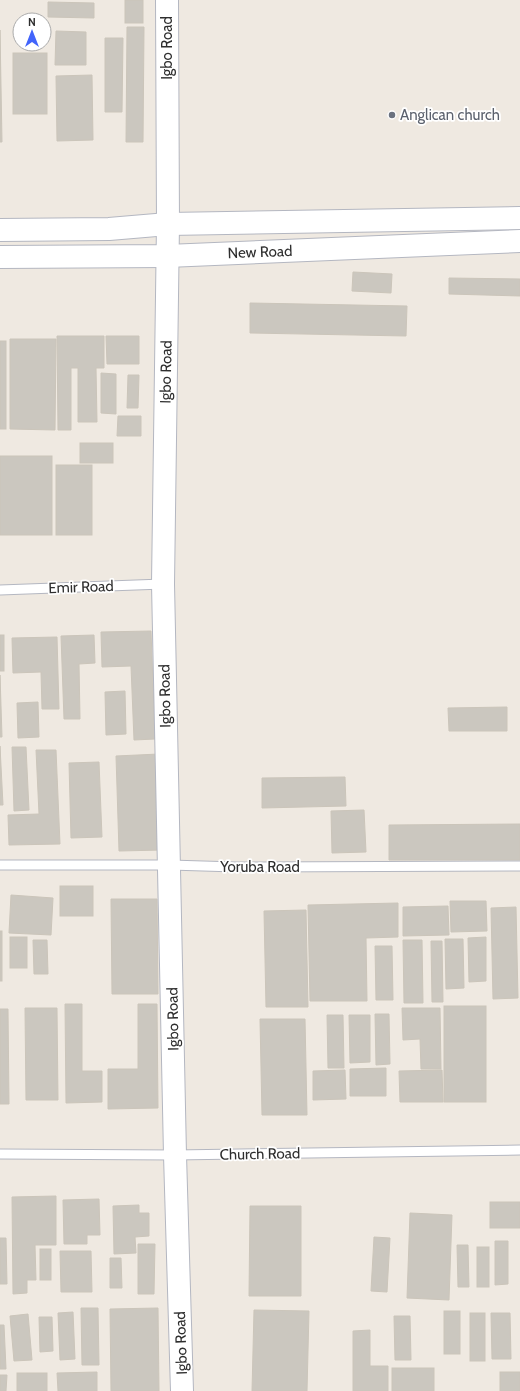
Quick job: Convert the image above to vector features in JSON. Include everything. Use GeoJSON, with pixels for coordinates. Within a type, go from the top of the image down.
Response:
{"type":"FeatureCollection","features":[{"type":"Feature","properties":{"kind":"street","name":"Igbo Road"},"geometry":{"type":"LineString","coordinates":[[167,0],[168,224],[163,584],[175,1155],[182,1391]]}},
{"type":"Feature","properties":{"kind":"street","name":"New Road"},"geometry":{"type":"LineString","coordinates":[[0,230],[109,228],[168,224],[520,218]]}},
{"type":"Feature","properties":{"kind":"street","name":"New Road"},"geometry":{"type":"LineString","coordinates":[[0,258],[167,256],[520,241]]}},
{"type":"Feature","properties":{"kind":"lane","name":"Emir Road"},"geometry":{"type":"LineString","coordinates":[[0,590],[163,584]]}},
{"type":"Feature","properties":{"kind":"lane","name":"Yoruba Road"},"geometry":{"type":"LineString","coordinates":[[0,865],[170,865],[236,867],[520,866]]}},
{"type":"Feature","properties":{"kind":"lane","name":"Church Road"},"geometry":{"type":"LineString","coordinates":[[0,1154],[175,1155],[520,1150]]}},
{"type":"Feature","properties":{"kind":"building"},"geometry":{"type":"Polygon","coordinates":[[[125,0],[143,0],[143,23],[125,23],[125,0]]]}},
{"type":"Feature","properties":{"kind":"building"},"geometry":{"type":"Polygon","coordinates":[[[48,2],[94,3],[94,18],[52,17],[52,12],[48,12],[48,2]]]}},
{"type":"Feature","properties":{"kind":"building"},"geometry":{"type":"Polygon","coordinates":[[[127,27],[144,27],[143,142],[126,142],[127,27]]]}},
{"type":"Feature","properties":{"kind":"building"},"geometry":{"type":"Polygon","coordinates":[[[0,30],[2,142],[0,142],[0,30]]]}},
{"type":"Feature","properties":{"kind":"building"},"geometry":{"type":"Polygon","coordinates":[[[56,31],[86,32],[86,65],[55,65],[56,31]]]}},
{"type":"Feature","properties":{"kind":"building"},"geometry":{"type":"Polygon","coordinates":[[[105,38],[123,38],[122,112],[105,112],[105,38]]]}},
{"type":"Feature","properties":{"kind":"building"},"geometry":{"type":"Polygon","coordinates":[[[13,53],[47,53],[47,114],[13,114],[13,53]]]}},
{"type":"Feature","properties":{"kind":"building"},"geometry":{"type":"Polygon","coordinates":[[[92,75],[93,140],[57,141],[56,76],[92,75]]]}},
{"type":"Feature","properties":{"kind":"building"},"geometry":{"type":"Polygon","coordinates":[[[353,272],[392,274],[391,293],[352,291],[353,272]]]}},
{"type":"Feature","properties":{"kind":"building"},"geometry":{"type":"Polygon","coordinates":[[[449,278],[520,279],[520,296],[449,294],[449,278]]]}},
{"type":"Feature","properties":{"kind":"building"},"geometry":{"type":"Polygon","coordinates":[[[250,303],[407,306],[406,336],[250,333],[250,303]]]}},
{"type":"Feature","properties":{"kind":"building"},"geometry":{"type":"Polygon","coordinates":[[[57,336],[104,336],[104,368],[96,368],[97,422],[78,422],[78,368],[71,368],[71,430],[58,430],[57,336]]]}},
{"type":"Feature","properties":{"kind":"building"},"geometry":{"type":"Polygon","coordinates":[[[106,336],[139,336],[139,364],[107,364],[106,336]]]}},
{"type":"Feature","properties":{"kind":"building"},"geometry":{"type":"Polygon","coordinates":[[[10,339],[56,339],[55,430],[10,429],[10,339]]]}},
{"type":"Feature","properties":{"kind":"building"},"geometry":{"type":"Polygon","coordinates":[[[0,341],[6,341],[6,429],[0,429],[0,341]]]}},
{"type":"Feature","properties":{"kind":"building"},"geometry":{"type":"Polygon","coordinates":[[[101,373],[116,374],[116,414],[101,413],[101,373]]]}},
{"type":"Feature","properties":{"kind":"building"},"geometry":{"type":"Polygon","coordinates":[[[128,375],[139,375],[138,408],[127,408],[128,375]]]}},
{"type":"Feature","properties":{"kind":"building"},"geometry":{"type":"Polygon","coordinates":[[[118,416],[141,416],[141,436],[117,436],[118,416]]]}},
{"type":"Feature","properties":{"kind":"building"},"geometry":{"type":"Polygon","coordinates":[[[80,443],[113,443],[113,463],[80,463],[80,443]]]}},
{"type":"Feature","properties":{"kind":"building"},"geometry":{"type":"Polygon","coordinates":[[[0,456],[52,456],[52,535],[0,535],[0,456]]]}},
{"type":"Feature","properties":{"kind":"building"},"geometry":{"type":"Polygon","coordinates":[[[56,465],[92,465],[92,535],[56,535],[56,465]]]}},
{"type":"Feature","properties":{"kind":"building"},"geometry":{"type":"Polygon","coordinates":[[[151,631],[155,739],[134,740],[131,666],[102,667],[101,632],[151,631]]]}},
{"type":"Feature","properties":{"kind":"building"},"geometry":{"type":"Polygon","coordinates":[[[0,635],[4,635],[4,671],[0,671],[0,635]]]}},
{"type":"Feature","properties":{"kind":"building"},"geometry":{"type":"Polygon","coordinates":[[[94,635],[95,663],[79,664],[80,719],[64,719],[61,636],[94,635]]]}},
{"type":"Feature","properties":{"kind":"building"},"geometry":{"type":"Polygon","coordinates":[[[57,637],[59,709],[42,709],[41,672],[13,673],[12,638],[57,637]]]}},
{"type":"Feature","properties":{"kind":"building"},"geometry":{"type":"Polygon","coordinates":[[[0,675],[2,737],[0,737],[0,675]]]}},
{"type":"Feature","properties":{"kind":"building"},"geometry":{"type":"Polygon","coordinates":[[[125,691],[126,734],[106,735],[105,692],[125,691]]]}},
{"type":"Feature","properties":{"kind":"building"},"geometry":{"type":"Polygon","coordinates":[[[38,702],[39,737],[18,738],[17,703],[38,702]]]}},
{"type":"Feature","properties":{"kind":"building"},"geometry":{"type":"Polygon","coordinates":[[[507,707],[507,731],[449,731],[448,708],[507,707]]]}},
{"type":"Feature","properties":{"kind":"building"},"geometry":{"type":"Polygon","coordinates":[[[0,746],[3,805],[0,805],[0,746]]]}},
{"type":"Feature","properties":{"kind":"building"},"geometry":{"type":"Polygon","coordinates":[[[12,747],[26,747],[29,810],[14,811],[12,747]]]}},
{"type":"Feature","properties":{"kind":"building"},"geometry":{"type":"Polygon","coordinates":[[[36,750],[56,750],[60,844],[9,845],[8,815],[39,814],[36,750]]]}},
{"type":"Feature","properties":{"kind":"building"},"geometry":{"type":"Polygon","coordinates":[[[159,754],[162,850],[119,851],[116,756],[159,754]]]}},
{"type":"Feature","properties":{"kind":"building"},"geometry":{"type":"Polygon","coordinates":[[[99,762],[102,837],[71,838],[69,763],[99,762]]]}},
{"type":"Feature","properties":{"kind":"building"},"geometry":{"type":"Polygon","coordinates":[[[345,777],[346,806],[262,808],[262,778],[345,777]]]}},
{"type":"Feature","properties":{"kind":"building"},"geometry":{"type":"Polygon","coordinates":[[[364,810],[366,852],[332,853],[331,811],[364,810]]]}},
{"type":"Feature","properties":{"kind":"building"},"geometry":{"type":"Polygon","coordinates":[[[520,824],[520,860],[389,860],[389,825],[520,824]]]}},
{"type":"Feature","properties":{"kind":"building"},"geometry":{"type":"Polygon","coordinates":[[[60,886],[93,886],[93,916],[60,916],[60,886]]]}},
{"type":"Feature","properties":{"kind":"building"},"geometry":{"type":"Polygon","coordinates":[[[11,895],[53,898],[51,935],[9,933],[11,895]]]}},
{"type":"Feature","properties":{"kind":"building"},"geometry":{"type":"Polygon","coordinates":[[[111,899],[157,899],[158,994],[112,994],[111,899]]]}},
{"type":"Feature","properties":{"kind":"building"},"geometry":{"type":"Polygon","coordinates":[[[450,901],[486,901],[487,931],[451,932],[450,901]]]}},
{"type":"Feature","properties":{"kind":"building"},"geometry":{"type":"Polygon","coordinates":[[[398,903],[398,937],[366,938],[367,1001],[310,1001],[308,905],[398,903]]]}},
{"type":"Feature","properties":{"kind":"building"},"geometry":{"type":"Polygon","coordinates":[[[448,906],[449,935],[403,936],[403,907],[448,906]]]}},
{"type":"Feature","properties":{"kind":"building"},"geometry":{"type":"Polygon","coordinates":[[[516,907],[518,998],[493,999],[491,908],[516,907]]]}},
{"type":"Feature","properties":{"kind":"building"},"geometry":{"type":"Polygon","coordinates":[[[306,910],[308,1007],[266,1007],[264,911],[306,910]]]}},
{"type":"Feature","properties":{"kind":"building"},"geometry":{"type":"Polygon","coordinates":[[[0,931],[2,931],[2,981],[0,981],[0,931]]]}},
{"type":"Feature","properties":{"kind":"building"},"geometry":{"type":"Polygon","coordinates":[[[10,937],[27,937],[27,968],[10,968],[10,937]]]}},
{"type":"Feature","properties":{"kind":"building"},"geometry":{"type":"Polygon","coordinates":[[[486,937],[486,981],[469,982],[468,938],[486,937]]]}},
{"type":"Feature","properties":{"kind":"building"},"geometry":{"type":"Polygon","coordinates":[[[445,939],[463,939],[464,988],[446,989],[445,939]]]}},
{"type":"Feature","properties":{"kind":"building"},"geometry":{"type":"Polygon","coordinates":[[[33,940],[47,940],[48,974],[34,974],[33,940]]]}},
{"type":"Feature","properties":{"kind":"building"},"geometry":{"type":"Polygon","coordinates":[[[403,940],[422,940],[423,1003],[404,1003],[403,940]]]}},
{"type":"Feature","properties":{"kind":"building"},"geometry":{"type":"Polygon","coordinates":[[[431,941],[442,941],[443,1002],[432,1002],[431,941]]]}},
{"type":"Feature","properties":{"kind":"building"},"geometry":{"type":"Polygon","coordinates":[[[375,946],[392,946],[393,1000],[376,1000],[375,946]]]}},
{"type":"Feature","properties":{"kind":"building"},"geometry":{"type":"Polygon","coordinates":[[[65,1004],[82,1004],[82,1071],[102,1071],[102,1102],[66,1103],[65,1004]]]}},
{"type":"Feature","properties":{"kind":"building"},"geometry":{"type":"Polygon","coordinates":[[[138,1004],[157,1004],[158,1108],[108,1109],[108,1069],[138,1069],[138,1004]]]}},
{"type":"Feature","properties":{"kind":"building"},"geometry":{"type":"Polygon","coordinates":[[[444,1006],[486,1006],[486,1102],[444,1102],[444,1006]]]}},
{"type":"Feature","properties":{"kind":"building"},"geometry":{"type":"Polygon","coordinates":[[[25,1008],[57,1008],[58,1100],[26,1100],[25,1008]]]}},
{"type":"Feature","properties":{"kind":"building"},"geometry":{"type":"Polygon","coordinates":[[[402,1008],[440,1008],[441,1069],[421,1069],[420,1039],[403,1040],[402,1008]]]}},
{"type":"Feature","properties":{"kind":"building"},"geometry":{"type":"Polygon","coordinates":[[[0,1009],[8,1009],[9,1104],[0,1104],[0,1009]]]}},
{"type":"Feature","properties":{"kind":"building"},"geometry":{"type":"Polygon","coordinates":[[[375,1014],[389,1014],[390,1064],[376,1065],[375,1014]]]}},
{"type":"Feature","properties":{"kind":"building"},"geometry":{"type":"Polygon","coordinates":[[[327,1015],[343,1015],[344,1068],[328,1068],[327,1015]]]}},
{"type":"Feature","properties":{"kind":"building"},"geometry":{"type":"Polygon","coordinates":[[[349,1015],[370,1015],[370,1062],[350,1063],[349,1015]]]}},
{"type":"Feature","properties":{"kind":"building"},"geometry":{"type":"Polygon","coordinates":[[[260,1019],[305,1019],[307,1115],[262,1115],[260,1019]]]}},
{"type":"Feature","properties":{"kind":"building"},"geometry":{"type":"Polygon","coordinates":[[[386,1068],[386,1096],[350,1096],[350,1069],[386,1068]]]}},
{"type":"Feature","properties":{"kind":"building"},"geometry":{"type":"Polygon","coordinates":[[[345,1070],[346,1099],[313,1100],[313,1071],[345,1070]]]}},
{"type":"Feature","properties":{"kind":"building"},"geometry":{"type":"Polygon","coordinates":[[[442,1070],[443,1102],[400,1102],[399,1071],[442,1070]]]}},
{"type":"Feature","properties":{"kind":"building"},"geometry":{"type":"Polygon","coordinates":[[[56,1196],[56,1245],[35,1245],[36,1280],[27,1280],[27,1293],[13,1294],[12,1197],[56,1196]]]}},
{"type":"Feature","properties":{"kind":"building"},"geometry":{"type":"Polygon","coordinates":[[[99,1199],[100,1235],[87,1235],[87,1244],[64,1244],[63,1200],[99,1199]]]}},
{"type":"Feature","properties":{"kind":"building"},"geometry":{"type":"Polygon","coordinates":[[[490,1202],[520,1202],[520,1228],[490,1228],[490,1202]]]}},
{"type":"Feature","properties":{"kind":"building"},"geometry":{"type":"Polygon","coordinates":[[[139,1205],[139,1213],[149,1213],[149,1236],[135,1237],[136,1253],[114,1254],[113,1206],[139,1205]]]}},
{"type":"Feature","properties":{"kind":"building"},"geometry":{"type":"Polygon","coordinates":[[[250,1206],[301,1206],[301,1296],[249,1296],[250,1206]]]}},
{"type":"Feature","properties":{"kind":"building"},"geometry":{"type":"Polygon","coordinates":[[[410,1213],[452,1215],[449,1300],[407,1298],[410,1213]]]}},
{"type":"Feature","properties":{"kind":"building"},"geometry":{"type":"Polygon","coordinates":[[[374,1237],[390,1238],[387,1292],[371,1291],[374,1237]]]}},
{"type":"Feature","properties":{"kind":"building"},"geometry":{"type":"Polygon","coordinates":[[[0,1238],[6,1238],[7,1284],[0,1284],[0,1238]]]}},
{"type":"Feature","properties":{"kind":"building"},"geometry":{"type":"Polygon","coordinates":[[[495,1241],[508,1241],[508,1284],[495,1285],[495,1241]]]}},
{"type":"Feature","properties":{"kind":"building"},"geometry":{"type":"Polygon","coordinates":[[[138,1244],[155,1244],[154,1294],[138,1294],[138,1244]]]}},
{"type":"Feature","properties":{"kind":"building"},"geometry":{"type":"Polygon","coordinates":[[[457,1245],[468,1245],[469,1287],[458,1287],[457,1245]]]}},
{"type":"Feature","properties":{"kind":"building"},"geometry":{"type":"Polygon","coordinates":[[[477,1247],[489,1247],[489,1287],[477,1287],[477,1247]]]}},
{"type":"Feature","properties":{"kind":"building"},"geometry":{"type":"Polygon","coordinates":[[[40,1249],[51,1249],[51,1280],[40,1280],[40,1249]]]}},
{"type":"Feature","properties":{"kind":"building"},"geometry":{"type":"Polygon","coordinates":[[[60,1251],[91,1251],[92,1292],[61,1292],[60,1251]]]}},
{"type":"Feature","properties":{"kind":"building"},"geometry":{"type":"Polygon","coordinates":[[[110,1258],[121,1258],[122,1288],[110,1288],[110,1258]]]}},
{"type":"Feature","properties":{"kind":"building"},"geometry":{"type":"Polygon","coordinates":[[[81,1308],[98,1308],[99,1365],[82,1365],[81,1308]]]}},
{"type":"Feature","properties":{"kind":"building"},"geometry":{"type":"Polygon","coordinates":[[[158,1308],[159,1391],[111,1391],[110,1309],[158,1308]]]}},
{"type":"Feature","properties":{"kind":"building"},"geometry":{"type":"Polygon","coordinates":[[[254,1310],[309,1311],[307,1391],[252,1391],[254,1310]]]}},
{"type":"Feature","properties":{"kind":"building"},"geometry":{"type":"Polygon","coordinates":[[[444,1311],[460,1311],[460,1354],[444,1354],[444,1311]]]}},
{"type":"Feature","properties":{"kind":"building"},"geometry":{"type":"Polygon","coordinates":[[[73,1312],[75,1359],[60,1360],[58,1313],[73,1312]]]}},
{"type":"Feature","properties":{"kind":"building"},"geometry":{"type":"Polygon","coordinates":[[[470,1313],[485,1313],[485,1361],[470,1361],[470,1313]]]}},
{"type":"Feature","properties":{"kind":"building"},"geometry":{"type":"Polygon","coordinates":[[[491,1313],[510,1313],[511,1359],[492,1359],[491,1313]]]}},
{"type":"Feature","properties":{"kind":"building"},"geometry":{"type":"Polygon","coordinates":[[[28,1314],[32,1360],[14,1361],[10,1316],[28,1314]]]}},
{"type":"Feature","properties":{"kind":"building"},"geometry":{"type":"Polygon","coordinates":[[[394,1316],[410,1316],[411,1360],[395,1360],[394,1316]]]}},
{"type":"Feature","properties":{"kind":"building"},"geometry":{"type":"Polygon","coordinates":[[[39,1317],[52,1317],[53,1351],[40,1352],[39,1317]]]}},
{"type":"Feature","properties":{"kind":"building"},"geometry":{"type":"Polygon","coordinates":[[[0,1325],[4,1325],[6,1369],[0,1369],[0,1325]]]}},
{"type":"Feature","properties":{"kind":"building"},"geometry":{"type":"Polygon","coordinates":[[[370,1330],[370,1366],[388,1366],[388,1391],[353,1391],[353,1331],[370,1330]]]}},
{"type":"Feature","properties":{"kind":"building"},"geometry":{"type":"Polygon","coordinates":[[[392,1368],[434,1368],[434,1391],[392,1391],[392,1368]]]}},
{"type":"Feature","properties":{"kind":"building"},"geometry":{"type":"Polygon","coordinates":[[[97,1372],[97,1391],[58,1391],[57,1373],[97,1372]]]}},
{"type":"Feature","properties":{"kind":"building"},"geometry":{"type":"Polygon","coordinates":[[[500,1372],[520,1372],[520,1391],[500,1391],[500,1372]]]}},
{"type":"Feature","properties":{"kind":"building"},"geometry":{"type":"Polygon","coordinates":[[[17,1373],[47,1373],[47,1391],[17,1391],[17,1373]]]}},
{"type":"Feature","properties":{"kind":"building"},"geometry":{"type":"Polygon","coordinates":[[[0,1375],[7,1375],[6,1391],[0,1391],[0,1375]]]}},
{"type":"Feature","properties":{"kind":"place","name":"Anglican church"},"geometry":{"type":"Point","coordinates":[392,115]}}]}
